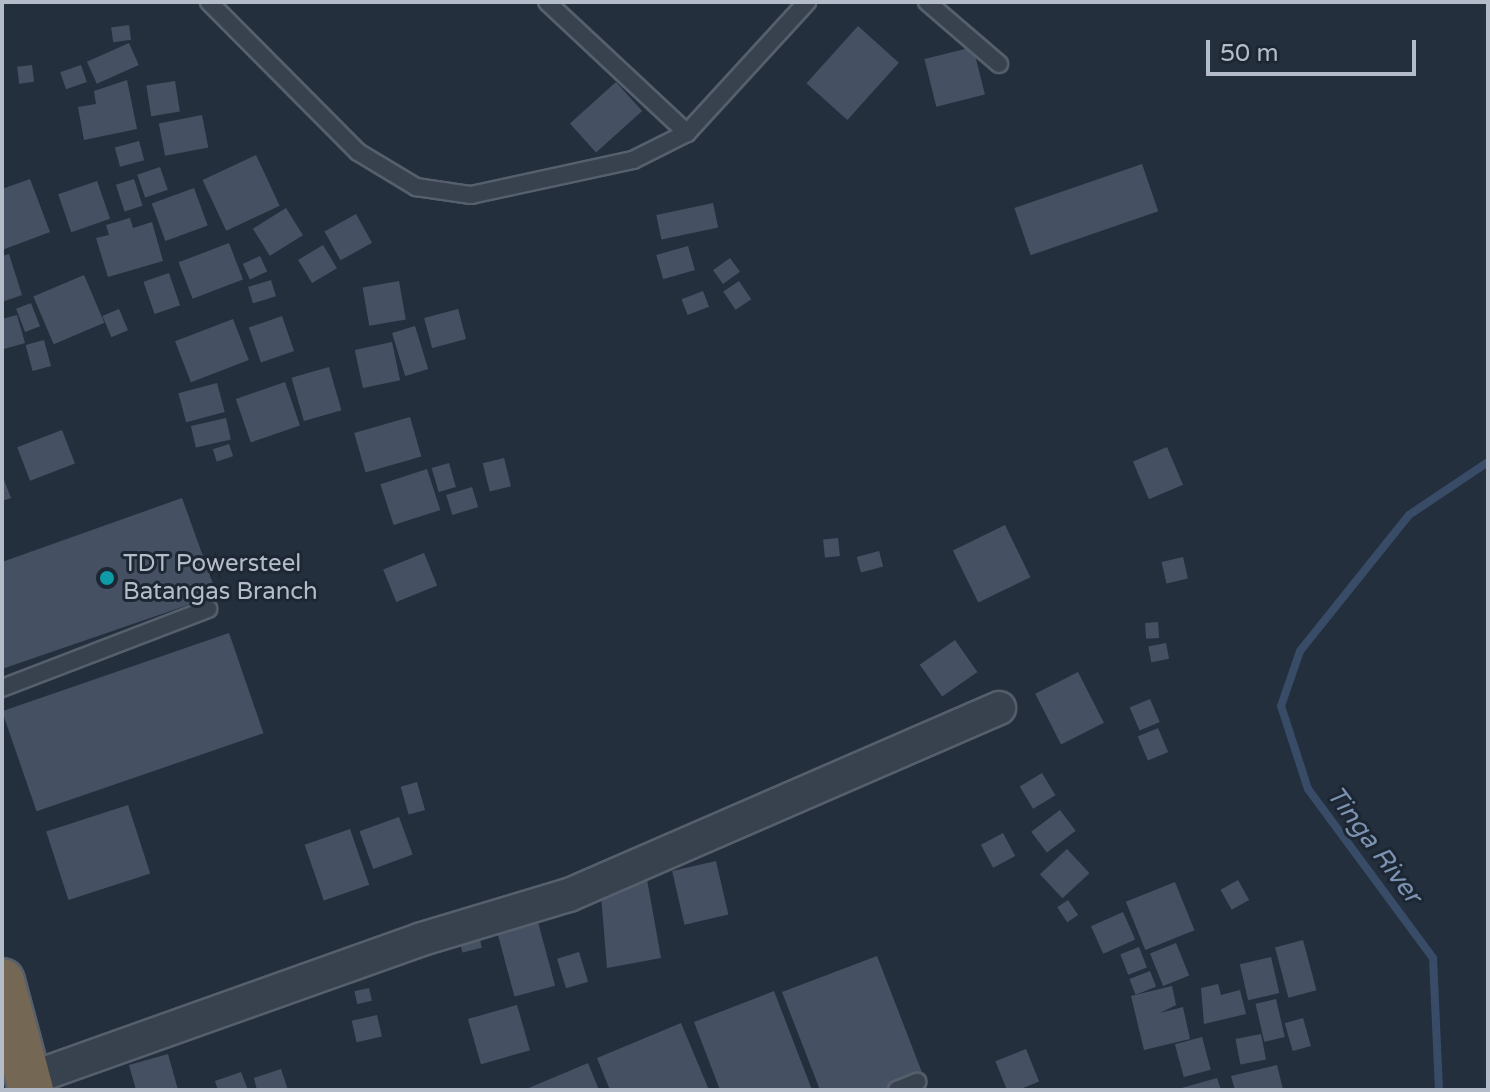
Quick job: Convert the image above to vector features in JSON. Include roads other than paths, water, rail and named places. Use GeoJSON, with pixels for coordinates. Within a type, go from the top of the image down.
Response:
{"type":"FeatureCollection","features":[{"type":"Feature","properties":{"kind":"highway"},"geometry":{"type":"LineString","coordinates":[[2,981],[30,1084]]}},
{"type":"Feature","properties":{"kind":"street"},"geometry":{"type":"LineString","coordinates":[[30,1084],[422,939],[569,895],[999,708]]}},
{"type":"Feature","properties":{"kind":"lane"},"geometry":{"type":"LineString","coordinates":[[209,2],[358,152],[416,187],[471,195],[633,160],[687,133],[807,2]]}},
{"type":"Feature","properties":{"kind":"lane"},"geometry":{"type":"LineString","coordinates":[[547,2],[687,133]]}},
{"type":"Feature","properties":{"kind":"lane"},"geometry":{"type":"LineString","coordinates":[[927,2],[999,64]]}},
{"type":"Feature","properties":{"kind":"lane"},"geometry":{"type":"LineString","coordinates":[[2,688],[208,609]]}},
{"type":"Feature","properties":{"kind":"lane"},"geometry":{"type":"LineString","coordinates":[[897,1090],[917,1082]]}},
{"type":"Feature","properties":{"kind":"waterway","name":"Tinga River"},"geometry":{"type":"LineString","coordinates":[[1439,1090],[1433,958],[1308,789],[1281,706],[1300,651],[1409,515],[1488,462]]}},
{"type":"Feature","properties":{"kind":"place","name":"TDT Powersteel Batangas Branch"},"geometry":{"type":"Point","coordinates":[107,578]}}]}
